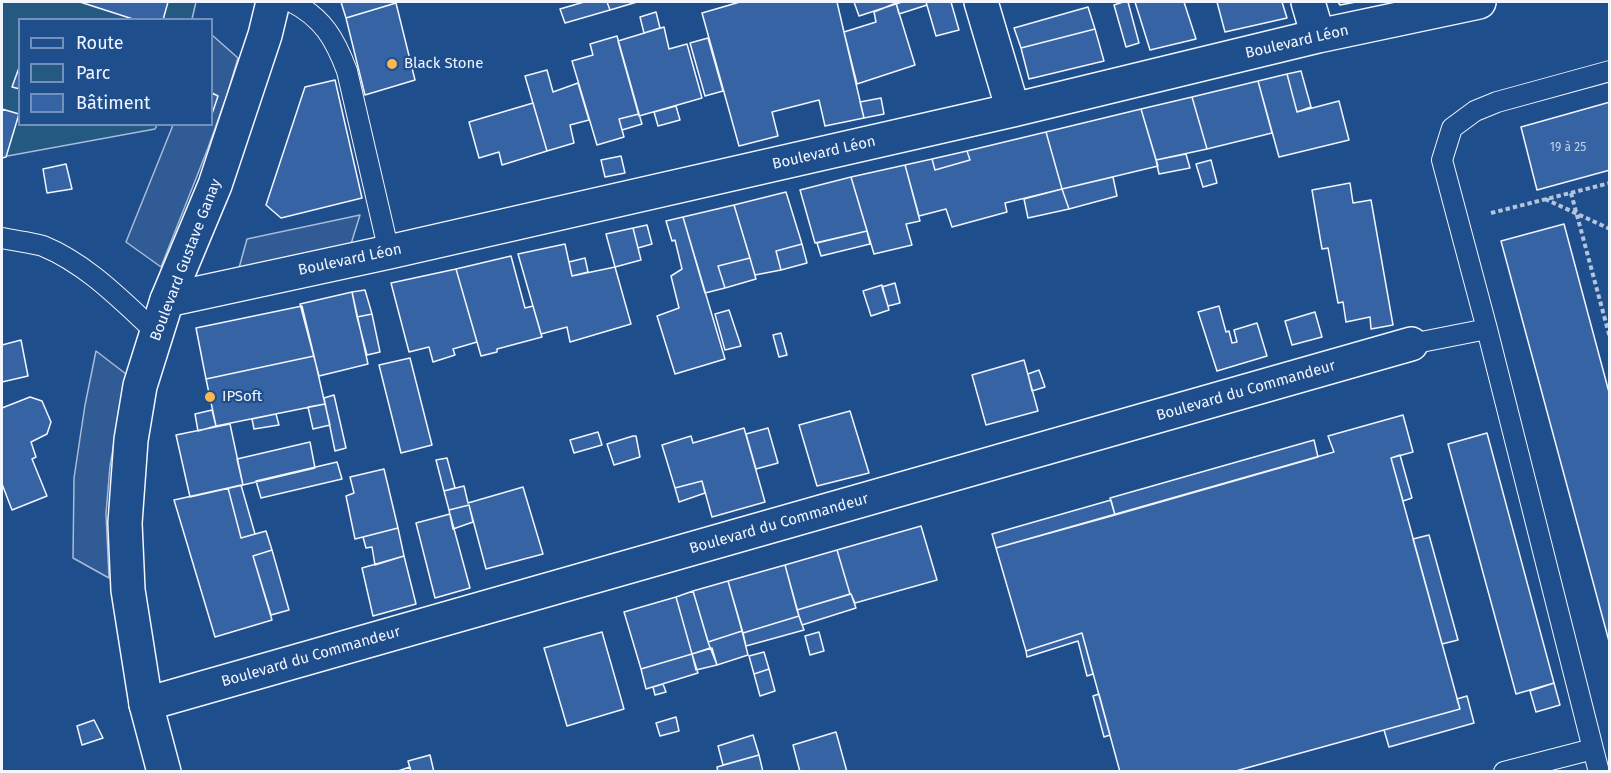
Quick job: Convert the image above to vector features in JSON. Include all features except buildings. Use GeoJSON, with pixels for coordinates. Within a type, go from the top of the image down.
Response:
{"type":"FeatureCollection","features":[{"type":"Feature","properties":{"kind":"street","name":"Boulevard Gustave Ganay"},"geometry":{"type":"LineString","coordinates":[[164,771],[146,704],[128,590],[125,523],[131,440],[140,386],[167,300],[215,185],[265,35],[273,2]]}},
{"type":"Feature","properties":{"kind":"street"},"geometry":{"type":"LineString","coordinates":[[981,2],[1013,110]]}},
{"type":"Feature","properties":{"kind":"street"},"geometry":{"type":"LineString","coordinates":[[1308,2],[1318,36]]}},
{"type":"Feature","properties":{"kind":"street","name":"Boulevard Léon"},"geometry":{"type":"LineString","coordinates":[[167,300],[389,252],[1013,110],[1318,36],[1479,2]]}},
{"type":"Feature","properties":{"kind":"street","name":"Boulevard du Commandeur"},"geometry":{"type":"LineString","coordinates":[[146,704],[1411,344]]}},
{"type":"Feature","properties":{"kind":"lane"},"geometry":{"type":"LineString","coordinates":[[292,2],[305,8],[323,24],[338,47],[347,71],[389,252]]}},
{"type":"Feature","properties":{"kind":"lane"},"geometry":{"type":"LineString","coordinates":[[1599,771],[1442,160],[1452,128],[1475,111],[1497,102],[1610,71]]}},
{"type":"Feature","properties":{"kind":"lane"},"geometry":{"type":"LineString","coordinates":[[2,238],[40,245],[66,257],[99,281],[157,333]]}},
{"type":"Feature","properties":{"kind":"lane"},"geometry":{"type":"LineString","coordinates":[[1411,344],[1487,329]]}},
{"type":"Feature","properties":{"kind":"lane"},"geometry":{"type":"LineString","coordinates":[[1504,771],[1593,749]]}},
{"type":"Feature","properties":{"kind":"path"},"geometry":{"type":"LineString","coordinates":[[1459,221],[1610,183]]}},
{"type":"Feature","properties":{"kind":"path"},"geometry":{"type":"LineString","coordinates":[[1571,193],[1610,338]]}},
{"type":"Feature","properties":{"kind":"path"},"geometry":{"type":"LineString","coordinates":[[1545,199],[1610,230]]}},
{"type":"Feature","properties":{"kind":"green space"},"geometry":{"type":"Polygon","coordinates":[[[2,2],[196,2],[192,18],[18,18],[18,126],[156,126],[155,129],[2,157],[2,2]]]}},
{"type":"Feature","properties":{"kind":"shaded area"},"geometry":{"type":"Polygon","coordinates":[[[213,36],[238,58],[208,148],[161,267],[126,242],[173,126],[213,126],[213,36]]]}},
{"type":"Feature","properties":{"kind":"shaded area"},"geometry":{"type":"Polygon","coordinates":[[[360,215],[346,260],[234,286],[247,239],[360,215]]]}},
{"type":"Feature","properties":{"kind":"shaded area"},"geometry":{"type":"Polygon","coordinates":[[[96,351],[126,374],[110,466],[106,514],[109,578],[73,558],[74,478],[96,351]]]}},
{"type":"Feature","properties":{"kind":"place","name":"Black Stone"},"geometry":{"type":"Point","coordinates":[392,64]}},
{"type":"Feature","properties":{"kind":"place","name":"IPSoft"},"geometry":{"type":"Point","coordinates":[210,397]}}]}
